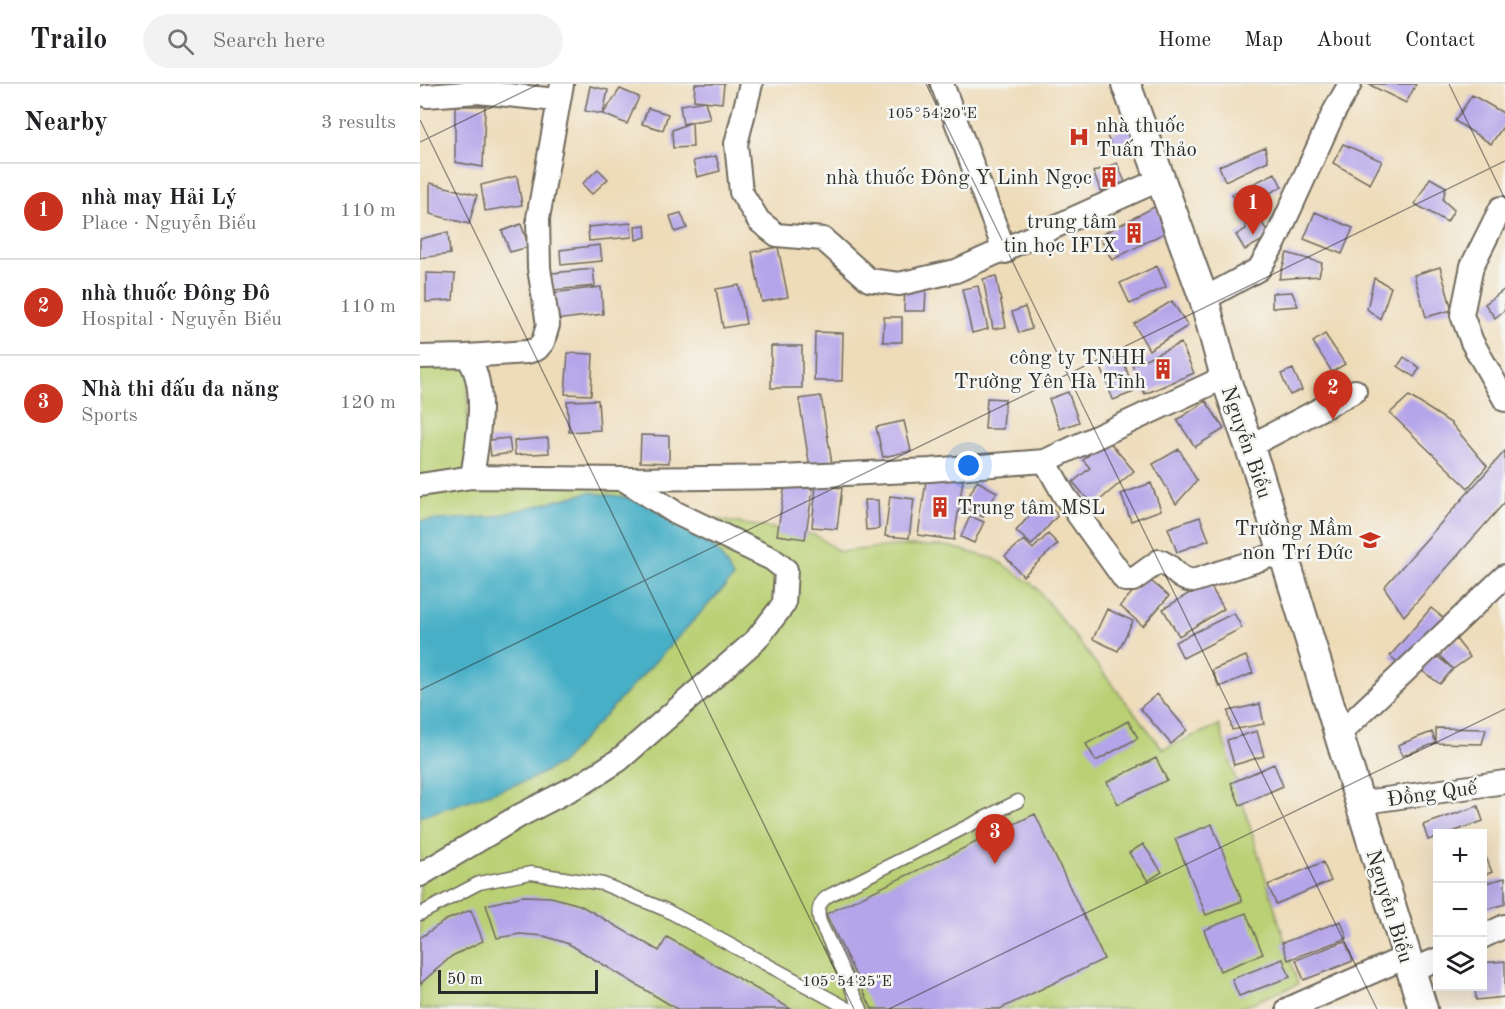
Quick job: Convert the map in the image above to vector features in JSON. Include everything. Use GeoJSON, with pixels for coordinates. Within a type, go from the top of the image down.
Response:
{"type":"FeatureCollection","features":[{"type":"Feature","properties":{"kind":"street"},"geometry":{"type":"LineString","coordinates":[[751,84],[736,144],[741,192],[759,221],[777,235],[823,239],[868,280],[899,284],[956,271],[1005,252],[1159,180]]}},
{"type":"Feature","properties":{"kind":"street"},"geometry":{"type":"LineString","coordinates":[[942,84],[1005,252]]}},
{"type":"Feature","properties":{"kind":"street","name":"Nguyễn Biểu"},"geometry":{"type":"LineString","coordinates":[[1126,84],[1204,299],[1225,376],[1250,446],[1423,1009]]}},
{"type":"Feature","properties":{"kind":"street"},"geometry":{"type":"LineString","coordinates":[[1204,299],[1259,269],[1275,242],[1334,112],[1350,84]]}},
{"type":"Feature","properties":{"kind":"street"},"geometry":{"type":"LineString","coordinates":[[420,357],[527,352],[537,349],[543,342],[548,325],[539,268],[538,218],[560,92],[477,92],[427,96]]}},
{"type":"Feature","properties":{"kind":"street"},"geometry":{"type":"LineString","coordinates":[[1504,206],[1472,266],[1462,315],[1472,342],[1505,400]]}},
{"type":"Feature","properties":{"kind":"street"},"geometry":{"type":"LineString","coordinates":[[466,356],[474,364],[478,378],[479,433],[472,477]]}},
{"type":"Feature","properties":{"kind":"street"},"geometry":{"type":"LineString","coordinates":[[420,484],[472,477],[623,479],[896,472],[1045,461],[1225,376]]}},
{"type":"Feature","properties":{"kind":"street"},"geometry":{"type":"LineString","coordinates":[[1250,446],[1355,391]]}},
{"type":"Feature","properties":{"kind":"street"},"geometry":{"type":"LineString","coordinates":[[1045,461],[1064,495],[1125,580],[1133,580],[1159,561],[1164,562],[1182,580],[1194,581],[1283,552]]}},
{"type":"Feature","properties":{"kind":"street"},"geometry":{"type":"LineString","coordinates":[[420,875],[619,760],[756,640],[784,604],[786,570],[772,559],[676,513],[623,479]]}},
{"type":"Feature","properties":{"kind":"street"},"geometry":{"type":"LineString","coordinates":[[1339,734],[1505,576]]}},
{"type":"Feature","properties":{"kind":"street","name":"Đồng Quế"},"geometry":{"type":"LineString","coordinates":[[1358,803],[1505,782]]}},
{"type":"Feature","properties":{"kind":"street"},"geometry":{"type":"LineString","coordinates":[[1487,935],[1505,926]]}},
{"type":"Feature","properties":{"kind":"street"},"geometry":{"type":"LineString","coordinates":[[1288,1009],[1408,964],[1433,959]]}},
{"type":"Feature","properties":{"kind":"lane"},"geometry":{"type":"LineString","coordinates":[[861,1009],[820,922],[818,913],[820,904],[828,896],[1018,801]]}},
{"type":"Feature","properties":{"kind":"lane"},"geometry":{"type":"LineString","coordinates":[[420,914],[479,883],[531,873],[603,884],[666,910],[849,1009]]}},
{"type":"Feature","properties":{"kind":"green space"},"geometry":{"type":"Polygon","coordinates":[[[469,356],[466,487],[608,479],[694,516],[815,535],[840,552],[893,546],[947,546],[995,559],[1035,586],[1163,749],[1219,725],[1298,984],[1238,1009],[420,1009],[420,362],[469,356]]]}},
{"type":"Feature","properties":{"kind":"water"},"geometry":{"type":"Polygon","coordinates":[[[590,492],[628,497],[675,516],[699,533],[719,553],[733,578],[560,764],[529,780],[420,817],[420,521],[492,517],[590,492]]]}},
{"type":"Feature","properties":{"kind":"building"},"geometry":{"type":"Polygon","coordinates":[[[695,84],[724,84],[722,103],[694,100],[695,84]]]}},
{"type":"Feature","properties":{"kind":"building"},"geometry":{"type":"Polygon","coordinates":[[[1368,84],[1416,84],[1406,103],[1368,84]]]}},
{"type":"Feature","properties":{"kind":"building"},"geometry":{"type":"Polygon","coordinates":[[[590,86],[608,90],[603,114],[585,111],[590,86]]]}},
{"type":"Feature","properties":{"kind":"building"},"geometry":{"type":"Polygon","coordinates":[[[620,89],[639,97],[627,124],[603,114],[620,89]]]}},
{"type":"Feature","properties":{"kind":"building"},"geometry":{"type":"Polygon","coordinates":[[[1472,95],[1505,114],[1505,124],[1491,144],[1455,121],[1472,95]]]}},
{"type":"Feature","properties":{"kind":"building"},"geometry":{"type":"Polygon","coordinates":[[[705,101],[710,119],[683,124],[680,105],[705,101]]]}},
{"type":"Feature","properties":{"kind":"building"},"geometry":{"type":"Polygon","coordinates":[[[455,106],[485,106],[483,167],[455,162],[455,106]]]}},
{"type":"Feature","properties":{"kind":"building"},"geometry":{"type":"Polygon","coordinates":[[[648,108],[668,114],[663,130],[642,124],[648,108]]]}},
{"type":"Feature","properties":{"kind":"building"},"geometry":{"type":"Polygon","coordinates":[[[692,122],[693,147],[673,148],[672,130],[692,122]]]}},
{"type":"Feature","properties":{"kind":"building"},"geometry":{"type":"Polygon","coordinates":[[[1133,124],[1140,141],[1114,152],[1107,136],[1133,124]]]}},
{"type":"Feature","properties":{"kind":"building"},"geometry":{"type":"Polygon","coordinates":[[[1343,144],[1382,161],[1370,184],[1333,163],[1343,144]]]}},
{"type":"Feature","properties":{"kind":"building"},"geometry":{"type":"Polygon","coordinates":[[[1265,147],[1268,161],[1225,181],[1219,166],[1265,147]]]}},
{"type":"Feature","properties":{"kind":"building"},"geometry":{"type":"Polygon","coordinates":[[[716,156],[720,171],[697,177],[693,161],[716,156]]]}},
{"type":"Feature","properties":{"kind":"building","name":"nhà thuốc Đông Y Linh Ngọc"},"geometry":{"type":"Polygon","coordinates":[[[1117,163],[1125,182],[1101,191],[1093,172],[1117,163]]]}},
{"type":"Feature","properties":{"kind":"building"},"geometry":{"type":"Polygon","coordinates":[[[598,169],[608,179],[592,194],[582,184],[598,169]]]}},
{"type":"Feature","properties":{"kind":"building"},"geometry":{"type":"Polygon","coordinates":[[[1275,173],[1282,187],[1239,208],[1232,194],[1275,173]]]}},
{"type":"Feature","properties":{"kind":"building"},"geometry":{"type":"Polygon","coordinates":[[[517,176],[522,205],[485,211],[481,185],[517,176]]]}},
{"type":"Feature","properties":{"kind":"building"},"geometry":{"type":"Polygon","coordinates":[[[1430,178],[1446,187],[1443,200],[1454,210],[1447,222],[1415,204],[1430,178]]]}},
{"type":"Feature","properties":{"kind":"building"},"geometry":{"type":"Polygon","coordinates":[[[430,183],[477,195],[469,224],[430,214],[430,183]]]}},
{"type":"Feature","properties":{"kind":"building","name":"trung tâm tin học IFIX"},"geometry":{"type":"Polygon","coordinates":[[[1156,206],[1168,231],[1112,260],[1099,236],[1156,206]]]}},
{"type":"Feature","properties":{"kind":"building"},"geometry":{"type":"Polygon","coordinates":[[[1265,206],[1261,221],[1270,236],[1245,250],[1236,235],[1246,229],[1244,219],[1265,206]]]}},
{"type":"Feature","properties":{"kind":"building"},"geometry":{"type":"Polygon","coordinates":[[[1315,212],[1353,228],[1342,254],[1304,239],[1315,212]]]}},
{"type":"Feature","properties":{"kind":"building"},"geometry":{"type":"Polygon","coordinates":[[[681,213],[687,228],[675,232],[670,216],[681,213]]]}},
{"type":"Feature","properties":{"kind":"building"},"geometry":{"type":"Polygon","coordinates":[[[631,223],[632,237],[589,241],[588,227],[631,223]]]}},
{"type":"Feature","properties":{"kind":"building"},"geometry":{"type":"Polygon","coordinates":[[[521,224],[529,247],[510,252],[502,231],[521,224]]]}},
{"type":"Feature","properties":{"kind":"building"},"geometry":{"type":"Polygon","coordinates":[[[645,225],[646,237],[636,240],[635,226],[645,225]]]}},
{"type":"Feature","properties":{"kind":"building"},"geometry":{"type":"Polygon","coordinates":[[[448,232],[450,254],[420,258],[420,239],[448,232]]]}},
{"type":"Feature","properties":{"kind":"building"},"geometry":{"type":"Polygon","coordinates":[[[600,245],[602,261],[561,265],[560,250],[600,245]]]}},
{"type":"Feature","properties":{"kind":"building"},"geometry":{"type":"Polygon","coordinates":[[[778,247],[788,297],[762,302],[752,252],[778,247]]]}},
{"type":"Feature","properties":{"kind":"building"},"geometry":{"type":"Polygon","coordinates":[[[1287,253],[1322,263],[1319,276],[1279,279],[1287,253]]]}},
{"type":"Feature","properties":{"kind":"building"},"geometry":{"type":"Polygon","coordinates":[[[1157,266],[1166,287],[1130,304],[1120,283],[1157,266]]]}},
{"type":"Feature","properties":{"kind":"building"},"geometry":{"type":"Polygon","coordinates":[[[1440,267],[1452,310],[1426,317],[1414,275],[1440,267]]]}},
{"type":"Feature","properties":{"kind":"building"},"geometry":{"type":"Polygon","coordinates":[[[593,269],[595,286],[554,290],[552,273],[593,269]]]}},
{"type":"Feature","properties":{"kind":"building"},"geometry":{"type":"Polygon","coordinates":[[[426,273],[455,274],[453,300],[426,302],[426,273]]]}},
{"type":"Feature","properties":{"kind":"building"},"geometry":{"type":"Polygon","coordinates":[[[996,276],[1006,327],[993,329],[983,279],[996,276]]]}},
{"type":"Feature","properties":{"kind":"building"},"geometry":{"type":"Polygon","coordinates":[[[1374,278],[1391,287],[1380,319],[1367,309],[1374,278]]]}},
{"type":"Feature","properties":{"kind":"building"},"geometry":{"type":"Polygon","coordinates":[[[739,285],[746,324],[723,328],[716,289],[739,285]]]}},
{"type":"Feature","properties":{"kind":"building"},"geometry":{"type":"Polygon","coordinates":[[[978,286],[988,329],[972,333],[962,289],[978,286]]]}},
{"type":"Feature","properties":{"kind":"building"},"geometry":{"type":"Polygon","coordinates":[[[601,287],[603,314],[555,320],[552,293],[601,287]]]}},
{"type":"Feature","properties":{"kind":"building"},"geometry":{"type":"Polygon","coordinates":[[[905,287],[926,288],[925,311],[904,311],[905,287]]]}},
{"type":"Feature","properties":{"kind":"building"},"geometry":{"type":"Polygon","coordinates":[[[1505,289],[1505,310],[1495,318],[1485,304],[1505,289]]]}},
{"type":"Feature","properties":{"kind":"building"},"geometry":{"type":"Polygon","coordinates":[[[1292,292],[1298,306],[1272,308],[1272,293],[1292,292]]]}},
{"type":"Feature","properties":{"kind":"building"},"geometry":{"type":"Polygon","coordinates":[[[1172,301],[1188,326],[1149,350],[1134,324],[1172,301]]]}},
{"type":"Feature","properties":{"kind":"building"},"geometry":{"type":"Polygon","coordinates":[[[1025,307],[1032,329],[1019,333],[1012,312],[1025,307]]]}},
{"type":"Feature","properties":{"kind":"building"},"geometry":{"type":"Polygon","coordinates":[[[884,317],[902,317],[902,342],[883,342],[884,317]]]}},
{"type":"Feature","properties":{"kind":"building"},"geometry":{"type":"Polygon","coordinates":[[[815,332],[843,333],[842,381],[814,381],[815,332]]]}},
{"type":"Feature","properties":{"kind":"building"},"geometry":{"type":"Polygon","coordinates":[[[1325,334],[1345,364],[1332,372],[1313,342],[1325,334]]]}},
{"type":"Feature","properties":{"kind":"building","name":"công ty TNHH Trường Yên Hà Tĩnh"},"geometry":{"type":"Polygon","coordinates":[[[1181,343],[1194,373],[1145,394],[1132,365],[1181,343]]]}},
{"type":"Feature","properties":{"kind":"building"},"geometry":{"type":"Polygon","coordinates":[[[771,346],[802,346],[802,388],[771,388],[771,346]]]}},
{"type":"Feature","properties":{"kind":"building"},"geometry":{"type":"Polygon","coordinates":[[[568,353],[593,354],[591,395],[565,394],[568,353]]]}},
{"type":"Feature","properties":{"kind":"building"},"geometry":{"type":"Polygon","coordinates":[[[1122,356],[1134,392],[1113,400],[1100,364],[1122,356]]]}},
{"type":"Feature","properties":{"kind":"building"},"geometry":{"type":"Polygon","coordinates":[[[1404,357],[1420,368],[1414,377],[1398,366],[1404,357]]]}},
{"type":"Feature","properties":{"kind":"building"},"geometry":{"type":"Polygon","coordinates":[[[1293,369],[1302,390],[1290,395],[1281,374],[1293,369]]]}},
{"type":"Feature","properties":{"kind":"building"},"geometry":{"type":"Polygon","coordinates":[[[1068,392],[1079,422],[1060,429],[1049,399],[1068,392]]]}},
{"type":"Feature","properties":{"kind":"building"},"geometry":{"type":"Polygon","coordinates":[[[821,396],[832,464],[810,468],[799,399],[821,396]]]}},
{"type":"Feature","properties":{"kind":"building"},"geometry":{"type":"Polygon","coordinates":[[[1409,396],[1451,423],[1487,466],[1468,488],[1390,413],[1409,396]]]}},
{"type":"Feature","properties":{"kind":"building"},"geometry":{"type":"Polygon","coordinates":[[[987,398],[1005,399],[1003,429],[985,429],[987,398]]]}},
{"type":"Feature","properties":{"kind":"building"},"geometry":{"type":"Polygon","coordinates":[[[598,400],[600,430],[569,432],[567,401],[598,400]]]}},
{"type":"Feature","properties":{"kind":"building"},"geometry":{"type":"Polygon","coordinates":[[[1206,401],[1224,429],[1195,447],[1177,420],[1206,401]]]}},
{"type":"Feature","properties":{"kind":"building"},"geometry":{"type":"Polygon","coordinates":[[[904,421],[911,451],[883,457],[876,427],[904,421]]]}},
{"type":"Feature","properties":{"kind":"building"},"geometry":{"type":"Polygon","coordinates":[[[641,435],[669,436],[669,463],[640,462],[641,435]]]}},
{"type":"Feature","properties":{"kind":"building"},"geometry":{"type":"Polygon","coordinates":[[[509,438],[511,453],[491,456],[489,440],[509,438]]]}},
{"type":"Feature","properties":{"kind":"building"},"geometry":{"type":"Polygon","coordinates":[[[548,438],[549,453],[515,455],[514,441],[548,438]]]}},
{"type":"Feature","properties":{"kind":"building"},"geometry":{"type":"Polygon","coordinates":[[[1107,439],[1134,471],[1093,506],[1073,482],[1090,468],[1083,460],[1107,439]]]}},
{"type":"Feature","properties":{"kind":"building"},"geometry":{"type":"Polygon","coordinates":[[[1179,449],[1197,481],[1176,504],[1153,464],[1179,449]]]}},
{"type":"Feature","properties":{"kind":"building","name":"Trường Mầm non Trí Đức"},"geometry":{"type":"Polygon","coordinates":[[[1505,451],[1505,502],[1404,616],[1384,587],[1505,451]]]}},
{"type":"Feature","properties":{"kind":"building","name":"Trung tâm MSL"},"geometry":{"type":"Polygon","coordinates":[[[927,474],[963,480],[954,540],[918,535],[927,474]]]}},
{"type":"Feature","properties":{"kind":"building"},"geometry":{"type":"Polygon","coordinates":[[[977,481],[997,492],[983,517],[963,507],[977,481]]]}},
{"type":"Feature","properties":{"kind":"building"},"geometry":{"type":"Polygon","coordinates":[[[1151,483],[1161,510],[1131,521],[1121,494],[1151,483]]]}},
{"type":"Feature","properties":{"kind":"building"},"geometry":{"type":"Polygon","coordinates":[[[785,485],[813,489],[805,539],[777,535],[785,485]]]}},
{"type":"Feature","properties":{"kind":"building"},"geometry":{"type":"Polygon","coordinates":[[[816,485],[842,488],[837,529],[812,527],[816,485]]]}},
{"type":"Feature","properties":{"kind":"building"},"geometry":{"type":"Polygon","coordinates":[[[890,496],[914,499],[909,538],[885,536],[890,496]]]}},
{"type":"Feature","properties":{"kind":"building"},"geometry":{"type":"Polygon","coordinates":[[[864,500],[878,500],[879,529],[866,530],[864,500]]]}},
{"type":"Feature","properties":{"kind":"building"},"geometry":{"type":"Polygon","coordinates":[[[1042,501],[1058,515],[1032,545],[1016,531],[1042,501]]]}},
{"type":"Feature","properties":{"kind":"building"},"geometry":{"type":"Polygon","coordinates":[[[970,516],[984,522],[974,543],[961,537],[970,516]]]}},
{"type":"Feature","properties":{"kind":"building"},"geometry":{"type":"Polygon","coordinates":[[[1200,517],[1209,540],[1177,552],[1168,528],[1200,517]]]}},
{"type":"Feature","properties":{"kind":"building"},"geometry":{"type":"Polygon","coordinates":[[[1048,534],[1058,544],[1023,576],[1005,556],[1024,540],[1033,549],[1048,534]]]}},
{"type":"Feature","properties":{"kind":"building"},"geometry":{"type":"Polygon","coordinates":[[[1146,577],[1169,596],[1143,626],[1120,606],[1146,577]]]}},
{"type":"Feature","properties":{"kind":"building"},"geometry":{"type":"Polygon","coordinates":[[[1208,582],[1224,609],[1179,636],[1163,609],[1208,582]]]}},
{"type":"Feature","properties":{"kind":"building"},"geometry":{"type":"Polygon","coordinates":[[[1431,608],[1446,620],[1405,668],[1390,656],[1431,608]]]}},
{"type":"Feature","properties":{"kind":"building"},"geometry":{"type":"Polygon","coordinates":[[[1107,609],[1133,621],[1118,651],[1093,639],[1107,609]]]}},
{"type":"Feature","properties":{"kind":"building"},"geometry":{"type":"Polygon","coordinates":[[[1234,613],[1242,628],[1183,658],[1175,642],[1234,613]]]}},
{"type":"Feature","properties":{"kind":"building"},"geometry":{"type":"Polygon","coordinates":[[[1456,639],[1470,657],[1453,669],[1438,654],[1456,639]]]}},
{"type":"Feature","properties":{"kind":"building"},"geometry":{"type":"Polygon","coordinates":[[[1434,654],[1453,669],[1440,684],[1421,670],[1434,654]]]}},
{"type":"Feature","properties":{"kind":"building"},"geometry":{"type":"Polygon","coordinates":[[[1246,656],[1253,673],[1219,687],[1212,670],[1246,656]]]}},
{"type":"Feature","properties":{"kind":"building"},"geometry":{"type":"Polygon","coordinates":[[[1157,694],[1187,730],[1171,744],[1140,708],[1157,694]]]}},
{"type":"Feature","properties":{"kind":"building"},"geometry":{"type":"Polygon","coordinates":[[[1260,704],[1264,724],[1232,730],[1228,711],[1260,704]]]}},
{"type":"Feature","properties":{"kind":"building"},"geometry":{"type":"Polygon","coordinates":[[[1128,721],[1138,738],[1096,761],[1086,744],[1128,721]]]}},
{"type":"Feature","properties":{"kind":"building"},"geometry":{"type":"Polygon","coordinates":[[[1436,728],[1486,729],[1482,744],[1436,743],[1436,728]]]}},
{"type":"Feature","properties":{"kind":"building"},"geometry":{"type":"Polygon","coordinates":[[[1257,731],[1264,756],[1234,765],[1227,740],[1257,731]]]}},
{"type":"Feature","properties":{"kind":"building"},"geometry":{"type":"Polygon","coordinates":[[[1432,732],[1436,743],[1402,756],[1398,745],[1432,732]]]}},
{"type":"Feature","properties":{"kind":"building"},"geometry":{"type":"Polygon","coordinates":[[[1156,758],[1167,780],[1118,804],[1107,782],[1156,758]]]}},
{"type":"Feature","properties":{"kind":"building"},"geometry":{"type":"Polygon","coordinates":[[[1274,764],[1283,786],[1240,805],[1231,783],[1274,764]]]}},
{"type":"Feature","properties":{"kind":"building"},"geometry":{"type":"Polygon","coordinates":[[[1478,806],[1483,821],[1461,829],[1433,829],[1433,838],[1428,840],[1423,825],[1478,806]]]}},
{"type":"Feature","properties":{"kind":"building"},"geometry":{"type":"Polygon","coordinates":[[[1035,814],[1104,959],[1000,1009],[872,1009],[826,914],[1035,814]]]}},
{"type":"Feature","properties":{"kind":"building"},"geometry":{"type":"Polygon","coordinates":[[[1212,824],[1242,901],[1206,915],[1175,839],[1212,824]]]}},
{"type":"Feature","properties":{"kind":"building"},"geometry":{"type":"Polygon","coordinates":[[[1143,844],[1162,872],[1148,881],[1129,853],[1143,844]]]}},
{"type":"Feature","properties":{"kind":"building"},"geometry":{"type":"Polygon","coordinates":[[[1487,860],[1492,872],[1487,874],[1487,860]]]}},
{"type":"Feature","properties":{"kind":"building"},"geometry":{"type":"Polygon","coordinates":[[[1323,862],[1331,881],[1276,904],[1268,885],[1323,862]]]}},
{"type":"Feature","properties":{"kind":"building"},"geometry":{"type":"Polygon","coordinates":[[[1505,878],[1505,904],[1487,909],[1487,883],[1505,878]]]}},
{"type":"Feature","properties":{"kind":"building"},"geometry":{"type":"Polygon","coordinates":[[[523,896],[551,897],[580,905],[659,951],[667,937],[791,1009],[677,1009],[569,944],[544,936],[520,934],[497,938],[486,905],[523,896]]]}},
{"type":"Feature","properties":{"kind":"building"},"geometry":{"type":"Polygon","coordinates":[[[471,910],[483,941],[452,956],[420,984],[420,938],[446,920],[471,910]]]}},
{"type":"Feature","properties":{"kind":"building"},"geometry":{"type":"Polygon","coordinates":[[[1246,913],[1263,954],[1220,971],[1204,930],[1246,913]]]}},
{"type":"Feature","properties":{"kind":"building"},"geometry":{"type":"Polygon","coordinates":[[[1341,921],[1347,938],[1288,960],[1282,943],[1341,921]]]}},
{"type":"Feature","properties":{"kind":"building"},"geometry":{"type":"Polygon","coordinates":[[[1345,941],[1353,961],[1304,980],[1296,960],[1345,941]]]}},
{"type":"Feature","properties":{"kind":"building"},"geometry":{"type":"Polygon","coordinates":[[[1283,959],[1290,977],[1239,996],[1232,979],[1283,959]]]}},
{"type":"Feature","properties":{"kind":"building"},"geometry":{"type":"Polygon","coordinates":[[[1505,961],[1505,997],[1476,1000],[1475,991],[1487,991],[1487,963],[1505,961]]]}},
{"type":"Feature","properties":{"kind":"place","name":"nhà thuốc Tuấn Thảo"},"geometry":{"type":"Point","coordinates":[1079,137]}},
{"type":"Feature","properties":{"kind":"place","name":"nhà thuốc Đông Y Linh Ngọc"},"geometry":{"type":"Point","coordinates":[1109,177]}},
{"type":"Feature","properties":{"kind":"place","name":"trung tâm tin học IFIX"},"geometry":{"type":"Point","coordinates":[1134,233]}},
{"type":"Feature","properties":{"kind":"place","name":"nhà may Hải Lý"},"geometry":{"type":"Point","coordinates":[1253,235]}},
{"type":"Feature","properties":{"kind":"place","name":"công ty TNHH Trường Yên Hà Tĩnh"},"geometry":{"type":"Point","coordinates":[1163,369]}},
{"type":"Feature","properties":{"kind":"place","name":"nhà thuốc Đông Đô"},"geometry":{"type":"Point","coordinates":[1333,420]}},
{"type":"Feature","properties":{"kind":"place","name":"Trung tâm MSL"},"geometry":{"type":"Point","coordinates":[940,507]}},
{"type":"Feature","properties":{"kind":"place","name":"Trường Mầm non Trí Đức"},"geometry":{"type":"Point","coordinates":[1370,540]}},
{"type":"Feature","properties":{"kind":"place","name":"Nhà thi đấu đa năng"},"geometry":{"type":"Point","coordinates":[995,864]}}]}
